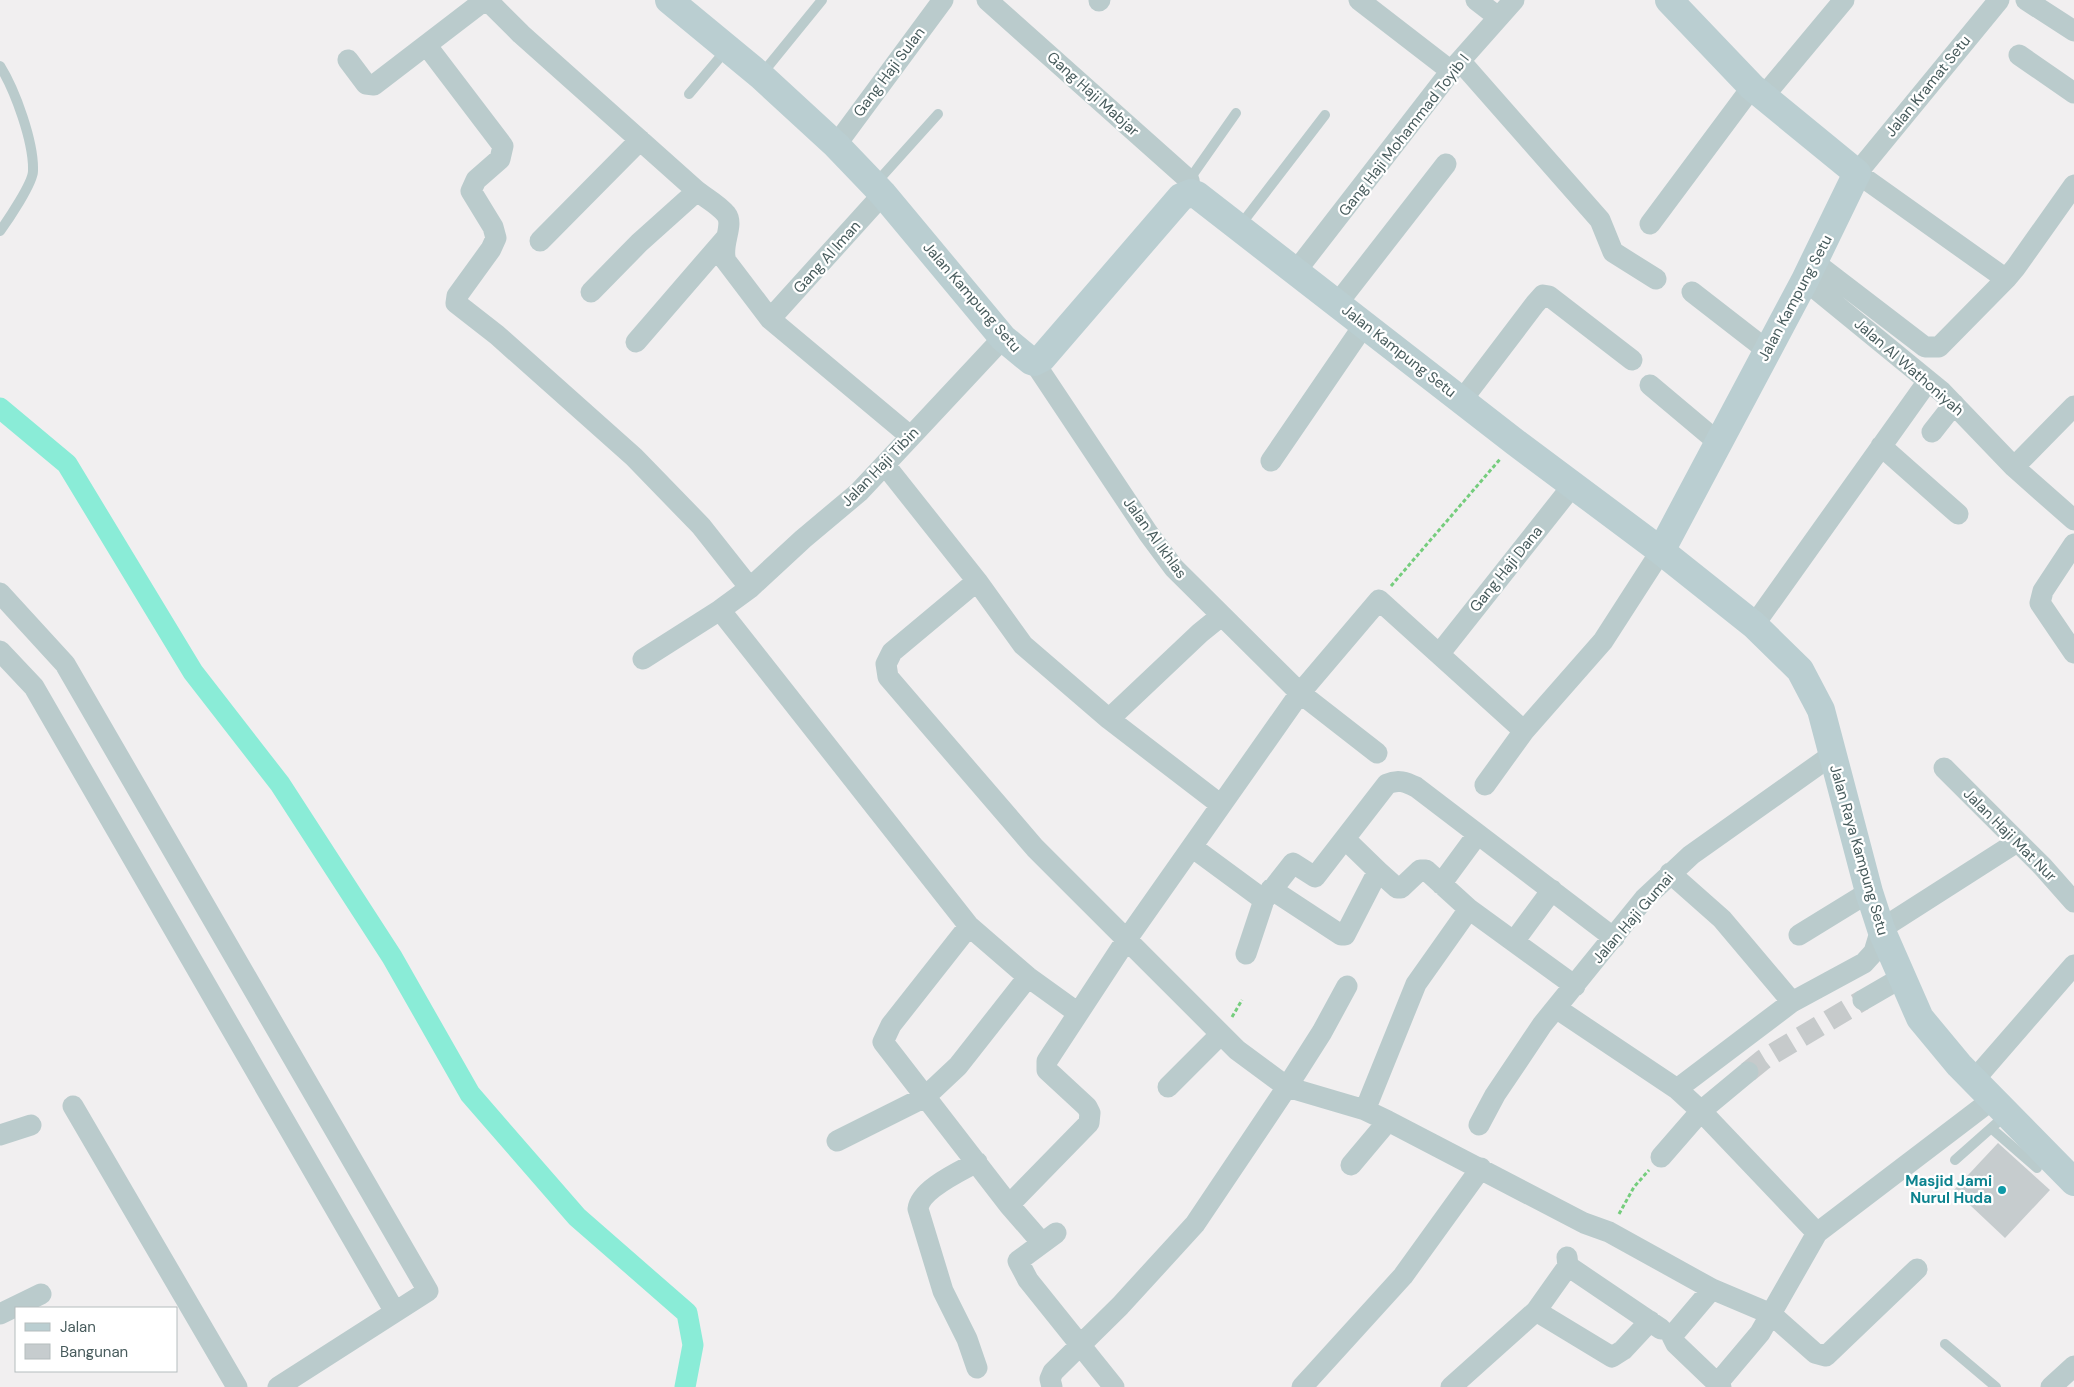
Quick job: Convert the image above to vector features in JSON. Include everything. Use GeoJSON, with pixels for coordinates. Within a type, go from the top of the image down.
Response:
{"type":"FeatureCollection","features":[{"type":"Feature","properties":{"kind":"street"},"geometry":{"type":"LineString","coordinates":[[348,60],[366,84],[370,85],[382,80],[486,0],[697,191],[725,212],[728,218],[723,250],[726,261],[770,319],[910,436]]}},
{"type":"Feature","properties":{"kind":"street","name":"Gang Haji Sulan"},"geometry":{"type":"LineString","coordinates":[[836,145],[943,0]]}},
{"type":"Feature","properties":{"kind":"street","name":"Gang Haji Mabjar"},"geometry":{"type":"LineString","coordinates":[[987,0],[1190,186]]}},
{"type":"Feature","properties":{"kind":"street"},"geometry":{"type":"LineString","coordinates":[[1359,0],[1456,66],[1600,220],[1613,252],[1656,279]]}},
{"type":"Feature","properties":{"kind":"street"},"geometry":{"type":"LineString","coordinates":[[1476,0],[1498,17]]}},
{"type":"Feature","properties":{"kind":"street","name":"Gang Haji Mohammad Toyib I"},"geometry":{"type":"LineString","coordinates":[[1296,271],[1456,66],[1514,0]]}},
{"type":"Feature","properties":{"kind":"street"},"geometry":{"type":"LineString","coordinates":[[1669,0],[1758,92],[1857,173],[2006,279]]}},
{"type":"Feature","properties":{"kind":"street"},"geometry":{"type":"LineString","coordinates":[[1650,224],[1758,92],[1844,0]]}},
{"type":"Feature","properties":{"kind":"street","name":"Jalan Kramat Setu"},"geometry":{"type":"LineString","coordinates":[[1857,173],[1999,0]]}},
{"type":"Feature","properties":{"kind":"street"},"geometry":{"type":"LineString","coordinates":[[2026,0],[2074,31]]}},
{"type":"Feature","properties":{"kind":"street","name":"Jalan Kampung Setu"},"geometry":{"type":"LineString","coordinates":[[675,2],[727,49],[761,76],[836,145],[879,189],[1003,338],[1027,359],[1034,362],[1042,358],[1190,186],[1238,227],[1364,325],[1661,551],[1810,271],[1857,173]]}},
{"type":"Feature","properties":{"kind":"street"},"geometry":{"type":"LineString","coordinates":[[427,46],[503,146],[500,159],[476,180],[471,191],[493,227],[496,238],[491,249],[457,296],[456,303],[497,335],[634,457],[701,526],[750,588]]}},
{"type":"Feature","properties":{"kind":"street"},"geometry":{"type":"LineString","coordinates":[[2019,55],[2074,94]]}},
{"type":"Feature","properties":{"kind":"street"},"geometry":{"type":"LineString","coordinates":[[540,241],[640,140]]}},
{"type":"Feature","properties":{"kind":"street"},"geometry":{"type":"LineString","coordinates":[[1337,304],[1446,164]]}},
{"type":"Feature","properties":{"kind":"street"},"geometry":{"type":"LineString","coordinates":[[1810,271],[1926,347],[1939,347],[2006,279],[2074,185]]}},
{"type":"Feature","properties":{"kind":"street","name":"Gang Al Iman"},"geometry":{"type":"LineString","coordinates":[[770,319],[879,189]]}},
{"type":"Feature","properties":{"kind":"street"},"geometry":{"type":"LineString","coordinates":[[591,292],[639,244],[697,191]]}},
{"type":"Feature","properties":{"kind":"street"},"geometry":{"type":"LineString","coordinates":[[636,342],[726,239]]}},
{"type":"Feature","properties":{"kind":"street","name":"Jalan Al Wathoniyah"},"geometry":{"type":"LineString","coordinates":[[1810,271],[1954,404],[2014,467],[2074,520]]}},
{"type":"Feature","properties":{"kind":"street"},"geometry":{"type":"LineString","coordinates":[[1692,292],[1768,351]]}},
{"type":"Feature","properties":{"kind":"street"},"geometry":{"type":"LineString","coordinates":[[1462,400],[1534,304],[1543,295],[1550,296],[1632,360]]}},
{"type":"Feature","properties":{"kind":"street"},"geometry":{"type":"LineString","coordinates":[[1271,461],[1364,325]]}},
{"type":"Feature","properties":{"kind":"street","name":"Jalan Haji Tibin"},"geometry":{"type":"LineString","coordinates":[[643,659],[720,610],[750,588],[803,539],[859,492],[1003,338]]}},
{"type":"Feature","properties":{"kind":"street","name":"Jalan Al Ikhlas"},"geometry":{"type":"LineString","coordinates":[[1034,362],[1161,552],[1221,616],[1300,693],[1377,753]]}},
{"type":"Feature","properties":{"kind":"street"},"geometry":{"type":"LineString","coordinates":[[1754,625],[1928,381]]}},
{"type":"Feature","properties":{"kind":"street"},"geometry":{"type":"LineString","coordinates":[[1650,385],[1719,442]]}},
{"type":"Feature","properties":{"kind":"street"},"geometry":{"type":"LineString","coordinates":[[1932,432],[1954,404]]}},
{"type":"Feature","properties":{"kind":"street"},"geometry":{"type":"LineString","coordinates":[[2014,467],[2074,406]]}},
{"type":"Feature","properties":{"kind":"street"},"geometry":{"type":"LineString","coordinates":[[1881,446],[1958,514]]}},
{"type":"Feature","properties":{"kind":"street"},"geometry":{"type":"LineString","coordinates":[[885,465],[977,582],[1023,645],[1109,719],[1221,805]]}},
{"type":"Feature","properties":{"kind":"street","name":"Gang Haji Dana"},"geometry":{"type":"LineString","coordinates":[[1440,653],[1573,485]]}},
{"type":"Feature","properties":{"kind":"street"},"geometry":{"type":"LineString","coordinates":[[2074,544],[2043,591],[2040,603],[2074,653]]}},
{"type":"Feature","properties":{"kind":"street"},"geometry":{"type":"LineString","coordinates":[[1485,785],[1524,730],[1603,641],[1661,551]]}},
{"type":"Feature","properties":{"kind":"street","name":"Jalan Raya Kampung Setu"},"geometry":{"type":"LineString","coordinates":[[1661,551],[1754,625],[1788,657],[1812,690],[1821,710],[1868,892],[1880,929],[1920,1018],[1940,1045],[1974,1080],[1997,1114],[2074,1182]]}},
{"type":"Feature","properties":{"kind":"street"},"geometry":{"type":"LineString","coordinates":[[977,582],[892,652],[886,664],[888,677],[1035,848],[1220,1035],[1287,1087],[1365,1110],[1388,1120],[1584,1224],[1609,1232],[1712,1289],[1771,1314],[1815,1353],[1826,1356],[1917,1269]]}},
{"type":"Feature","properties":{"kind":"street"},"geometry":{"type":"LineString","coordinates":[[0,593],[65,664],[428,1291],[278,1387]]}},
{"type":"Feature","properties":{"kind":"street"},"geometry":{"type":"LineString","coordinates":[[1009,1204],[1089,1123],[1090,1113],[1087,1108],[1047,1070],[1047,1061],[1127,940],[1300,693],[1379,600],[1524,730]]}},
{"type":"Feature","properties":{"kind":"street"},"geometry":{"type":"LineString","coordinates":[[720,610],[969,926],[1028,977],[1078,1013]]}},
{"type":"Feature","properties":{"kind":"street"},"geometry":{"type":"LineString","coordinates":[[1109,719],[1200,633],[1221,616]]}},
{"type":"Feature","properties":{"kind":"street"},"geometry":{"type":"LineString","coordinates":[[0,651],[34,688],[395,1312]]}},
{"type":"Feature","properties":{"kind":"street","name":"Jalan Haji Gumai"},"geometry":{"type":"LineString","coordinates":[[1479,1125],[1495,1095],[1542,1025],[1644,899],[1670,873],[1832,754]]}},
{"type":"Feature","properties":{"kind":"street","name":"Jalan Haji Mat Nur"},"geometry":{"type":"LineString","coordinates":[[1944,768],[2074,902]]}},
{"type":"Feature","properties":{"kind":"street"},"geometry":{"type":"LineString","coordinates":[[1246,954],[1267,895],[1293,863],[1315,877],[1387,784],[1394,781],[1409,783],[1416,787],[1614,938]]}},
{"type":"Feature","properties":{"kind":"street"},"geometry":{"type":"LineString","coordinates":[[1441,884],[1477,835]]}},
{"type":"Feature","properties":{"kind":"street"},"geometry":{"type":"LineString","coordinates":[[1345,839],[1396,888],[1401,888],[1420,870],[1426,870],[1469,909],[1515,940],[1575,986]]}},
{"type":"Feature","properties":{"kind":"street"},"geometry":{"type":"LineString","coordinates":[[1677,1089],[1792,1002],[1864,963],[1874,952],[1880,929],[2017,842]]}},
{"type":"Feature","properties":{"kind":"street"},"geometry":{"type":"LineString","coordinates":[[1192,847],[1267,895],[1341,935],[1345,935],[1378,871]]}},
{"type":"Feature","properties":{"kind":"street"},"geometry":{"type":"LineString","coordinates":[[1670,873],[1722,919],[1792,1002]]}},
{"type":"Feature","properties":{"kind":"street"},"geometry":{"type":"LineString","coordinates":[[1515,940],[1552,890]]}},
{"type":"Feature","properties":{"kind":"street"},"geometry":{"type":"LineString","coordinates":[[1799,935],[1868,892]]}},
{"type":"Feature","properties":{"kind":"street"},"geometry":{"type":"LineString","coordinates":[[1365,1110],[1416,984],[1469,909]]}},
{"type":"Feature","properties":{"kind":"street"},"geometry":{"type":"LineString","coordinates":[[969,926],[891,1025],[883,1042],[1009,1204],[1049,1238],[1018,1261],[1028,1280],[1114,1387]]}},
{"type":"Feature","properties":{"kind":"street"},"geometry":{"type":"LineString","coordinates":[[1974,1080],[2074,964]]}},
{"type":"Feature","properties":{"kind":"street"},"geometry":{"type":"LineString","coordinates":[[837,1141],[925,1097],[958,1066],[1028,977]]}},
{"type":"Feature","properties":{"kind":"street"},"geometry":{"type":"LineString","coordinates":[[1864,1000],[1901,978]]}},
{"type":"Feature","properties":{"kind":"street"},"geometry":{"type":"LineString","coordinates":[[1052,1387],[1050,1379],[1054,1372],[1082,1346],[1196,1224],[1322,1032],[1347,986]]}},
{"type":"Feature","properties":{"kind":"street"},"geometry":{"type":"LineString","coordinates":[[1556,1008],[1677,1089],[1701,1111],[1817,1233]]}},
{"type":"Feature","properties":{"kind":"street"},"geometry":{"type":"LineString","coordinates":[[1168,1087],[1220,1035]]}},
{"type":"Feature","properties":{"kind":"street"},"geometry":{"type":"LineString","coordinates":[[1661,1157],[1701,1111],[1748,1072]]}},
{"type":"Feature","properties":{"kind":"street"},"geometry":{"type":"LineString","coordinates":[[74,1106],[237,1387]]}},
{"type":"Feature","properties":{"kind":"street"},"geometry":{"type":"LineString","coordinates":[[1450,1387],[1536,1311],[1568,1262],[1672,1336],[1676,1344],[1719,1385],[1760,1333],[1817,1233],[1997,1114]]}},
{"type":"Feature","properties":{"kind":"street"},"geometry":{"type":"LineString","coordinates":[[1351,1165],[1388,1120]]}},
{"type":"Feature","properties":{"kind":"street"},"geometry":{"type":"LineString","coordinates":[[0,1135],[30,1125]]}},
{"type":"Feature","properties":{"kind":"street"},"geometry":{"type":"LineString","coordinates":[[977,1162],[928,1191],[918,1203],[918,1209],[944,1291],[967,1338],[977,1368]]}},
{"type":"Feature","properties":{"kind":"street"},"geometry":{"type":"LineString","coordinates":[[1302,1387],[1403,1276],[1481,1168]]}},
{"type":"Feature","properties":{"kind":"street"},"geometry":{"type":"LineString","coordinates":[[1672,1336],[1712,1289]]}},
{"type":"Feature","properties":{"kind":"street"},"geometry":{"type":"LineString","coordinates":[[0,1314],[41,1294]]}},
{"type":"Feature","properties":{"kind":"street"},"geometry":{"type":"LineString","coordinates":[[1536,1311],[1612,1357],[1623,1350],[1650,1321]]}},
{"type":"Feature","properties":{"kind":"street"},"geometry":{"type":"LineString","coordinates":[[2051,1387],[2074,1366]]}},
{"type":"Feature","properties":{"kind":"lane"},"geometry":{"type":"LineString","coordinates":[[761,76],[822,0]]}},
{"type":"Feature","properties":{"kind":"lane"},"geometry":{"type":"LineString","coordinates":[[689,94],[727,49]]}},
{"type":"Feature","properties":{"kind":"lane"},"geometry":{"type":"LineString","coordinates":[[0,66],[6,76],[29,138],[33,172],[0,231]]}},
{"type":"Feature","properties":{"kind":"lane"},"geometry":{"type":"LineString","coordinates":[[1190,186],[1236,113]]}},
{"type":"Feature","properties":{"kind":"lane"},"geometry":{"type":"LineString","coordinates":[[879,189],[938,114]]}},
{"type":"Feature","properties":{"kind":"lane"},"geometry":{"type":"LineString","coordinates":[[1238,227],[1325,115]]}},
{"type":"Feature","properties":{"kind":"lane"},"geometry":{"type":"LineString","coordinates":[[1955,1160],[1997,1114],[2037,1168]]}},
{"type":"Feature","properties":{"kind":"lane"},"geometry":{"type":"LineString","coordinates":[[1945,1344],[1996,1387]]}},
{"type":"Feature","properties":{"kind":"path"},"geometry":{"type":"LineString","coordinates":[[1379,600],[1503,456]]}},
{"type":"Feature","properties":{"kind":"path"},"geometry":{"type":"LineString","coordinates":[[1609,1232],[1634,1187],[1661,1157]]}},
{"type":"Feature","properties":{"kind":"building","name":"Masjid Jami Nurul Huda"},"geometry":{"type":"Polygon","coordinates":[[[1998,1143],[2050,1190],[2005,1238],[1954,1190],[1998,1143]]]}},
{"type":"Feature","properties":{"kind":"waterway"},"geometry":{"type":"LineString","coordinates":[[0,408],[67,464],[193,672],[280,784],[392,957],[470,1094],[577,1217],[687,1313],[693,1345],[685,1387]]}},
{"type":"Feature","properties":{"kind":"tunnel"},"geometry":{"type":"LineString","coordinates":[[1748,1072],[1764,1059],[1863,1000]]}},
{"type":"Feature","properties":{"kind":"place","name":"Masjid Jami Nurul Huda"},"geometry":{"type":"Point","coordinates":[2002,1190]}}]}
